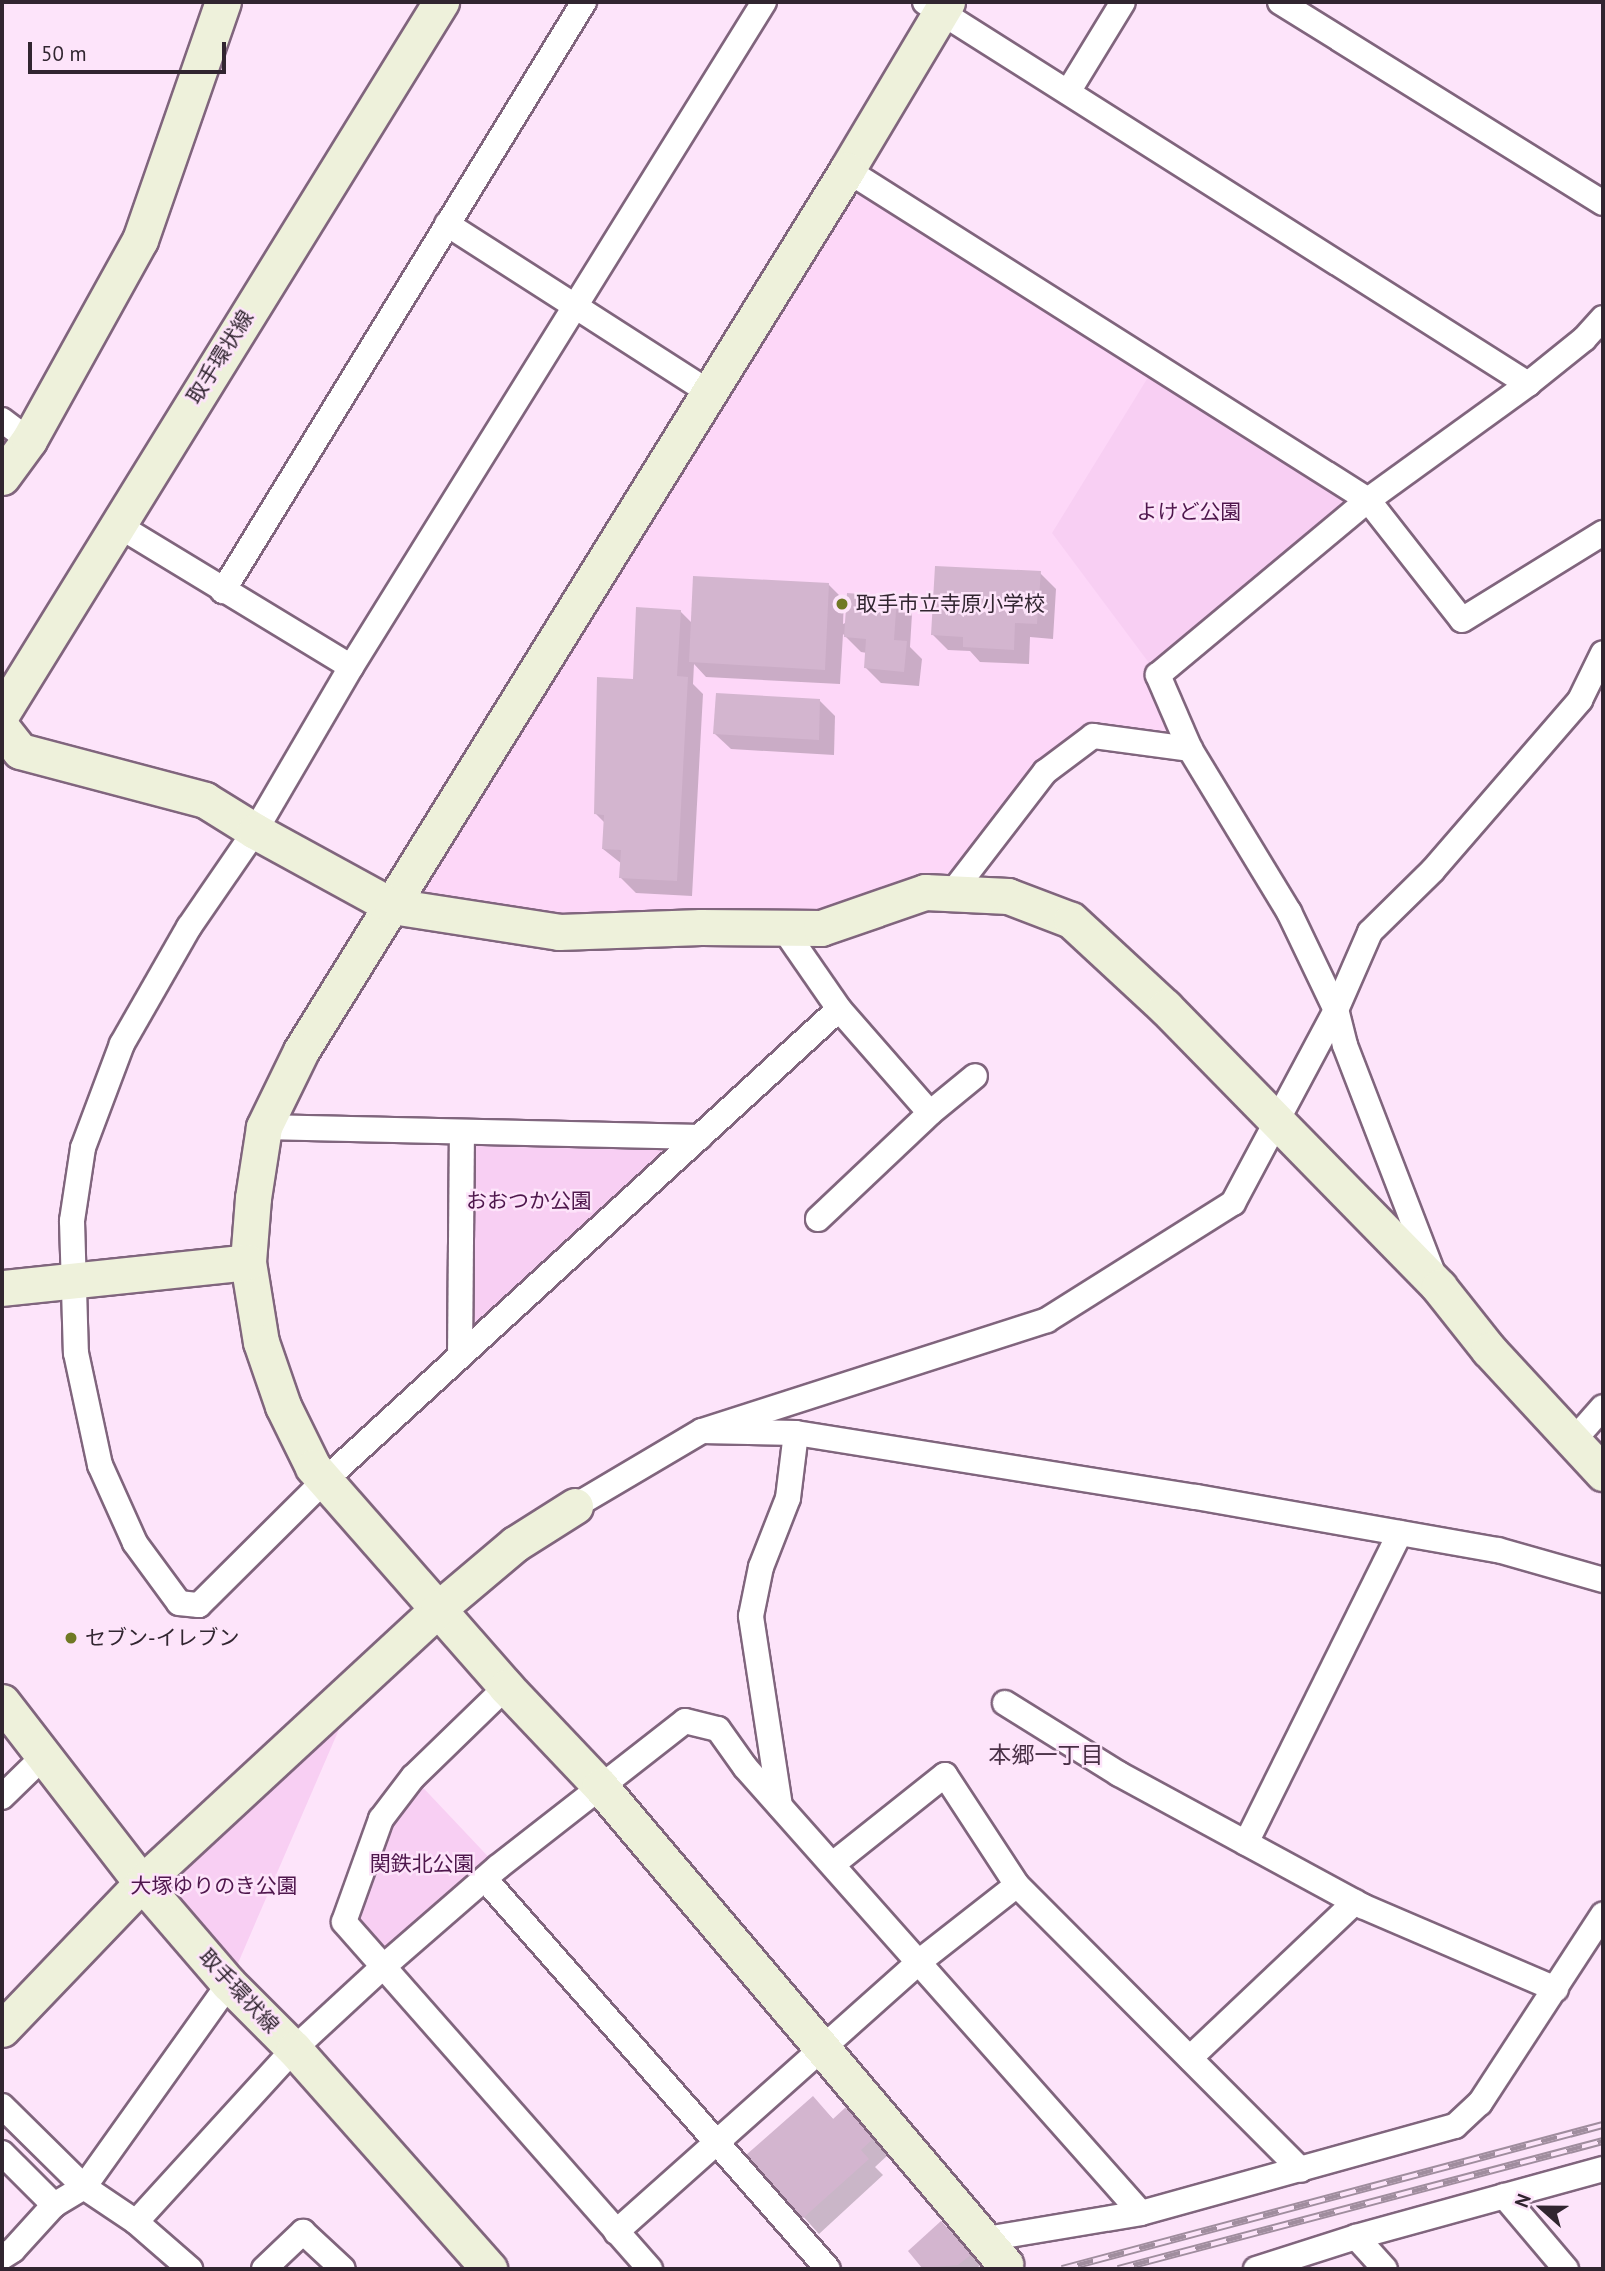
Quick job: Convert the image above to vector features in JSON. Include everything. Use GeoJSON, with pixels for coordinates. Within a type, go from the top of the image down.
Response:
{"type":"FeatureCollection","features":[{"type":"Feature","properties":{"kind":"street"},"geometry":{"type":"LineString","coordinates":[[2,477],[15,430],[140,240],[223,2]]}},
{"type":"Feature","properties":{"kind":"street","name":"取手環状線"},"geometry":{"type":"LineString","coordinates":[[2,713],[116,524],[441,2]]}},
{"type":"Feature","properties":{"kind":"street"},"geometry":{"type":"LineString","coordinates":[[222,589],[584,2]]}},
{"type":"Feature","properties":{"kind":"street"},"geometry":{"type":"LineString","coordinates":[[764,2],[351,667],[255,831],[189,927],[122,1044],[83,1148],[72,1221],[76,1353],[100,1465],[135,1543],[179,1603],[199,1605],[325,1480],[839,1009]]}},
{"type":"Feature","properties":{"kind":"street"},"geometry":{"type":"LineString","coordinates":[[1068,92],[1123,2]]}},
{"type":"Feature","properties":{"kind":"street"},"geometry":{"type":"LineString","coordinates":[[1280,2],[1603,203]]}},
{"type":"Feature","properties":{"kind":"street"},"geometry":{"type":"LineString","coordinates":[[1528,384],[1068,92],[938,5],[847,170],[301,1051],[264,1127],[253,1198],[248,1262],[265,1355],[284,1406],[313,1467],[506,1687],[600,1786],[996,2251],[1455,2126],[1480,2103],[1603,1914]]}},
{"type":"Feature","properties":{"kind":"street"},"geometry":{"type":"LineString","coordinates":[[847,170],[1368,500],[1462,620],[1603,533]]}},
{"type":"Feature","properties":{"kind":"street"},"geometry":{"type":"LineString","coordinates":[[447,224],[578,305],[710,393]]}},
{"type":"Feature","properties":{"kind":"street"},"geometry":{"type":"LineString","coordinates":[[1438,1287],[1345,1045],[1336,1010],[1289,912],[1190,749],[1158,676],[1368,500],[1584,340],[1603,317]]}},
{"type":"Feature","properties":{"kind":"street"},"geometry":{"type":"LineString","coordinates":[[116,524],[351,667]]}},
{"type":"Feature","properties":{"kind":"street"},"geometry":{"type":"LineString","coordinates":[[2,2029],[142,1883],[438,1609],[515,1544],[702,1432],[1047,1321],[1233,1203],[1278,1124],[1336,1010],[1370,932],[1433,870],[1591,698],[1603,653]]}},
{"type":"Feature","properties":{"kind":"street"},"geometry":{"type":"LineString","coordinates":[[2,728],[20,751],[205,800],[255,831],[392,906],[559,932],[821,928],[925,892],[1009,896],[1070,920],[1165,1007],[1438,1287],[1489,1350],[1603,1474]]}},
{"type":"Feature","properties":{"kind":"street"},"geometry":{"type":"LineString","coordinates":[[951,894],[1045,772],[1093,736],[1190,749]]}},
{"type":"Feature","properties":{"kind":"street"},"geometry":{"type":"LineString","coordinates":[[783,928],[839,1009],[930,1113]]}},
{"type":"Feature","properties":{"kind":"street"},"geometry":{"type":"LineString","coordinates":[[818,1219],[930,1113],[975,1076]]}},
{"type":"Feature","properties":{"kind":"street"},"geometry":{"type":"LineString","coordinates":[[264,1127],[699,1137]]}},
{"type":"Feature","properties":{"kind":"street"},"geometry":{"type":"LineString","coordinates":[[460,1356],[462,1133]]}},
{"type":"Feature","properties":{"kind":"street"},"geometry":{"type":"LineString","coordinates":[[2,1288],[248,1262]]}},
{"type":"Feature","properties":{"kind":"street"},"geometry":{"type":"LineString","coordinates":[[1573,1441],[1603,1407]]}},
{"type":"Feature","properties":{"kind":"street"},"geometry":{"type":"LineString","coordinates":[[702,1432],[796,1433],[1498,1550],[1603,1580]]}},
{"type":"Feature","properties":{"kind":"street"},"geometry":{"type":"LineString","coordinates":[[780,1806],[751,1616],[761,1567],[788,1498],[796,1433]]}},
{"type":"Feature","properties":{"kind":"street"},"geometry":{"type":"LineString","coordinates":[[1246,1843],[1400,1533]]}},
{"type":"Feature","properties":{"kind":"street"},"geometry":{"type":"LineString","coordinates":[[506,1687],[413,1777],[381,1819],[344,1922],[650,2269]]}},
{"type":"Feature","properties":{"kind":"street","name":"取手環状線"},"geometry":{"type":"LineString","coordinates":[[2,1702],[142,1883],[229,1984],[294,2049],[489,2269]]}},
{"type":"Feature","properties":{"kind":"street"},"geometry":{"type":"LineString","coordinates":[[1004,1703],[1119,1774],[1354,1902],[1556,1989]]}},
{"type":"Feature","properties":{"kind":"street"},"geometry":{"type":"LineString","coordinates":[[136,2222],[294,2049],[383,1967],[485,1879],[685,1721],[718,1729],[745,1767],[1141,2213]]}},
{"type":"Feature","properties":{"kind":"street"},"geometry":{"type":"LineString","coordinates":[[2,1797],[44,1756]]}},
{"type":"Feature","properties":{"kind":"street"},"geometry":{"type":"LineString","coordinates":[[833,1864],[945,1775],[1017,1885],[1301,2170]]}},
{"type":"Feature","properties":{"kind":"street"},"geometry":{"type":"LineString","coordinates":[[485,1879],[828,2269]]}},
{"type":"Feature","properties":{"kind":"street"},"geometry":{"type":"LineString","coordinates":[[616,2232],[920,1962],[1017,1885]]}},
{"type":"Feature","properties":{"kind":"street"},"geometry":{"type":"LineString","coordinates":[[1190,2059],[1354,1902]]}},
{"type":"Feature","properties":{"kind":"street"},"geometry":{"type":"LineString","coordinates":[[11,2259],[54,2205],[84,2188],[229,1984]]}},
{"type":"Feature","properties":{"kind":"street"},"geometry":{"type":"LineString","coordinates":[[2,2106],[84,2188],[136,2222],[190,2269]]}},
{"type":"Feature","properties":{"kind":"street"},"geometry":{"type":"LineString","coordinates":[[2,2153],[54,2205]]}},
{"type":"Feature","properties":{"kind":"street"},"geometry":{"type":"LineString","coordinates":[[1256,2269],[1356,2237],[1603,2169]]}},
{"type":"Feature","properties":{"kind":"street"},"geometry":{"type":"LineString","coordinates":[[1504,2196],[1566,2269]]}},
{"type":"Feature","properties":{"kind":"street"},"geometry":{"type":"LineString","coordinates":[[264,2269],[303,2232],[343,2269]]}},
{"type":"Feature","properties":{"kind":"street"},"geometry":{"type":"LineString","coordinates":[[1356,2237],[1385,2269]]}},
{"type":"Feature","properties":{"kind":"shaded area","name":"取手市立寺原小学校"},"geometry":{"type":"Polygon","coordinates":[[[847,170],[1155,366],[1158,675],[1190,749],[1093,736],[951,894],[821,928],[392,906],[847,170]]]}},
{"type":"Feature","properties":{"kind":"green space","name":"よけど公園"},"geometry":{"type":"Polygon","coordinates":[[[1155,366],[1368,500],[1158,675],[1052,533],[1155,366]]]}},
{"type":"Feature","properties":{"kind":"green space","name":"おおつか公園"},"geometry":{"type":"Polygon","coordinates":[[[462,1133],[700,1137],[460,1356],[462,1133]]]}},
{"type":"Feature","properties":{"kind":"green space","name":"大塚ゆりのき公園"},"geometry":{"type":"Polygon","coordinates":[[[359,1683],[229,1984],[142,1883],[359,1683]]]}},
{"type":"Feature","properties":{"kind":"green space","name":"関鉄北公園"},"geometry":{"type":"Polygon","coordinates":[[[413,1777],[498,1867],[383,1967],[344,1922],[413,1777]]]}},
{"type":"Feature","properties":{"kind":"building"},"geometry":{"type":"Polygon","coordinates":[[[935,566],[1041,571],[1037,624],[1015,623],[1014,650],[963,647],[963,637],[931,635],[935,566]]]}},
{"type":"Feature","properties":{"kind":"building"},"geometry":{"type":"Polygon","coordinates":[[[693,576],[829,583],[825,670],[689,662],[693,576]]]}},
{"type":"Feature","properties":{"kind":"building"},"geometry":{"type":"Polygon","coordinates":[[[847,593],[897,597],[894,640],[907,641],[904,672],[864,668],[866,639],[844,637],[847,593]]]}},
{"type":"Feature","properties":{"kind":"building"},"geometry":{"type":"Polygon","coordinates":[[[636,607],[681,610],[677,676],[688,677],[677,881],[619,878],[621,850],[602,849],[604,815],[594,814],[597,677],[633,679],[636,607]]]}},
{"type":"Feature","properties":{"kind":"building"},"geometry":{"type":"Polygon","coordinates":[[[716,693],[820,699],[819,740],[713,734],[716,693]]]}},
{"type":"Feature","properties":{"kind":"building"},"geometry":{"type":"Polygon","coordinates":[[[813,2096],[833,2119],[846,2107],[875,2137],[861,2150],[869,2159],[802,2219],[746,2155],[813,2096]]]}},
{"type":"Feature","properties":{"kind":"building"},"geometry":{"type":"Polygon","coordinates":[[[941,2221],[972,2254],[958,2265],[922,2268],[908,2251],[941,2221]]]}},
{"type":"Feature","properties":{"kind":"railway"},"geometry":{"type":"LineString","coordinates":[[1062,2269],[1603,2125]]}},
{"type":"Feature","properties":{"kind":"railway"},"geometry":{"type":"LineString","coordinates":[[1118,2269],[1603,2141]]}},
{"type":"Feature","properties":{"kind":"place","name":"取手市立寺原小学校"},"geometry":{"type":"Point","coordinates":[842,604]}},
{"type":"Feature","properties":{"kind":"place","name":"セブン-イレブン"},"geometry":{"type":"Point","coordinates":[71,1638]}},
{"type":"Feature","properties":{"kind":"district","name":"本郷一丁目"},"geometry":{"type":"Point","coordinates":[1046,1755]}}]}
